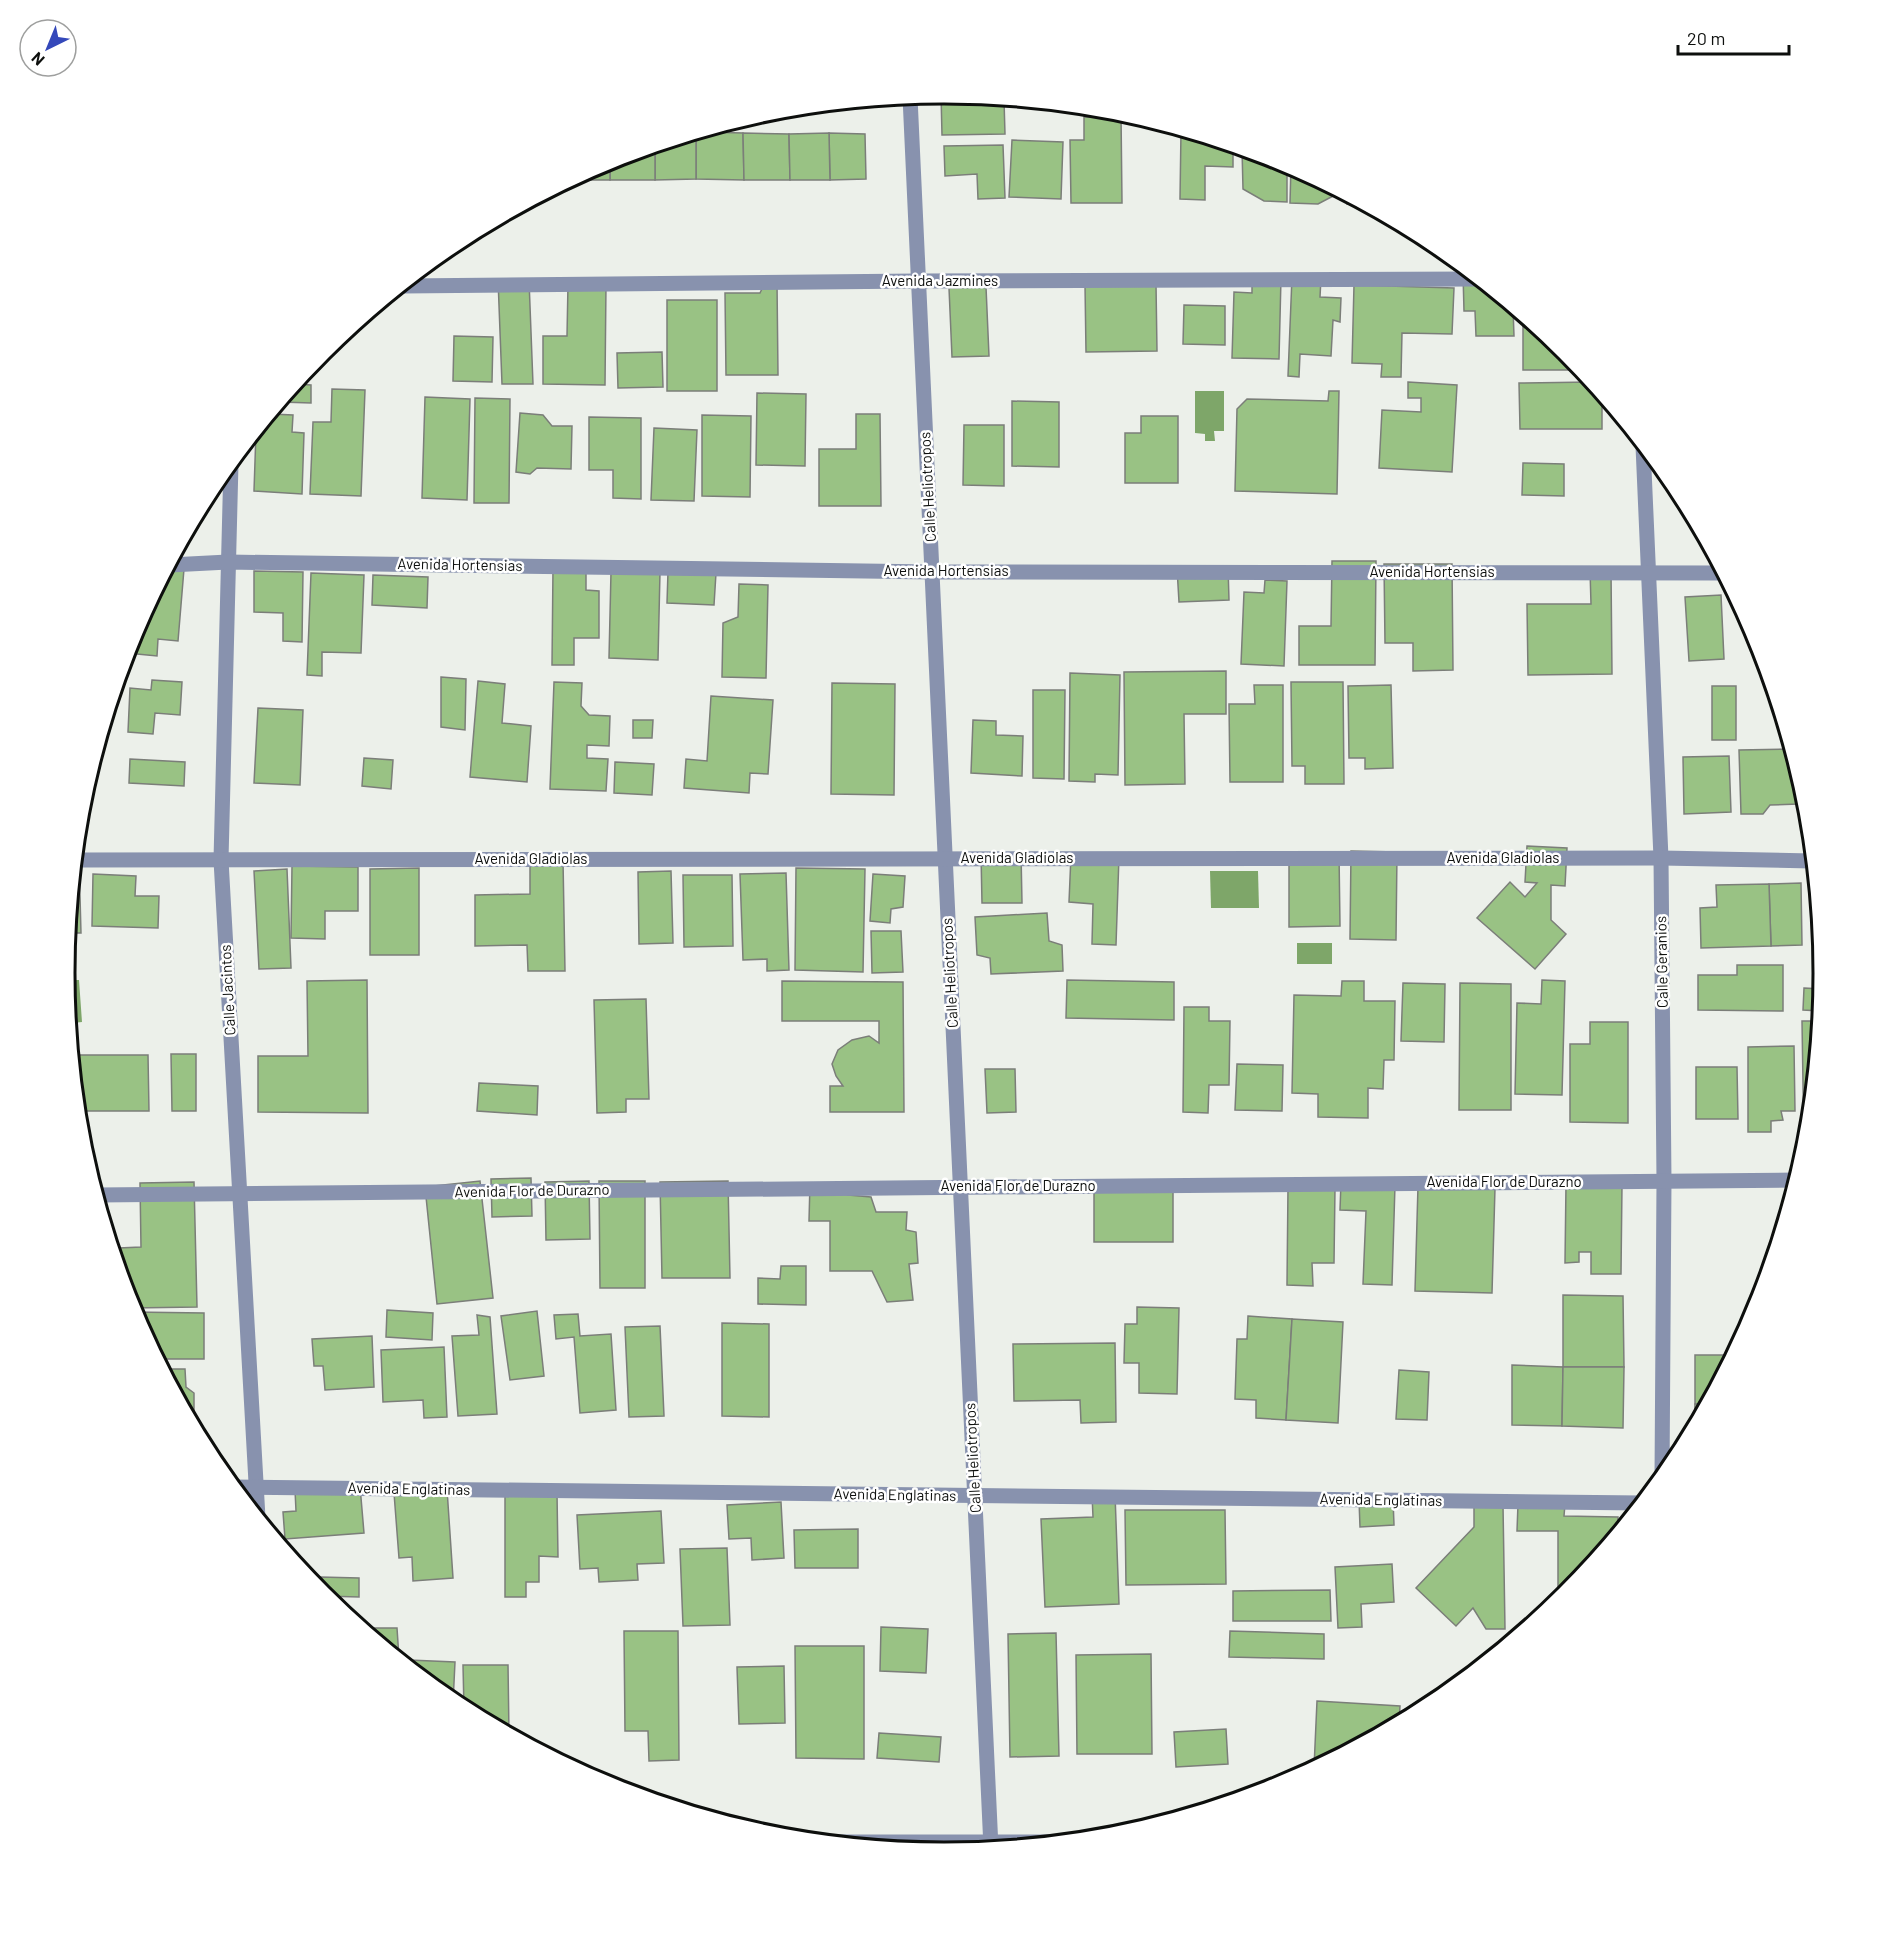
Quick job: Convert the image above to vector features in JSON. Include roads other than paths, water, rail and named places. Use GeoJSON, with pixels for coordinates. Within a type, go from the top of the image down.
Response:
{"type":"FeatureCollection","features":[{"type":"Feature","properties":{"kind":"street","name":"Calle Heliotropos"},"geometry":{"type":"LineString","coordinates":[[910,105],[991,1841]]}},
{"type":"Feature","properties":{"kind":"street","name":"Avenida Jazmines"},"geometry":{"type":"LineString","coordinates":[[413,286],[1466,279]]}},
{"type":"Feature","properties":{"kind":"street","name":"Calle Geranios"},"geometry":{"type":"LineString","coordinates":[[1644,459],[1661,858],[1664,1181],[1662,1463]]}},
{"type":"Feature","properties":{"kind":"street","name":"Calle Jacintos"},"geometry":{"type":"LineString","coordinates":[[231,478],[221,860],[257,1506]]}},
{"type":"Feature","properties":{"kind":"street","name":"Avenida Hortensias"},"geometry":{"type":"LineString","coordinates":[[178,565],[228,562],[932,572],[1715,573]]}},
{"type":"Feature","properties":{"kind":"street","name":"Avenida Gladiolas"},"geometry":{"type":"LineString","coordinates":[[82,860],[1661,858],[1806,861]]}},
{"type":"Feature","properties":{"kind":"street","name":"Avenida Flor de Durazno"},"geometry":{"type":"LineString","coordinates":[[104,1195],[1787,1180]]}},
{"type":"Feature","properties":{"kind":"street","name":"Avenida Englatinas"},"geometry":{"type":"LineString","coordinates":[[243,1487],[1633,1503]]}}]}
